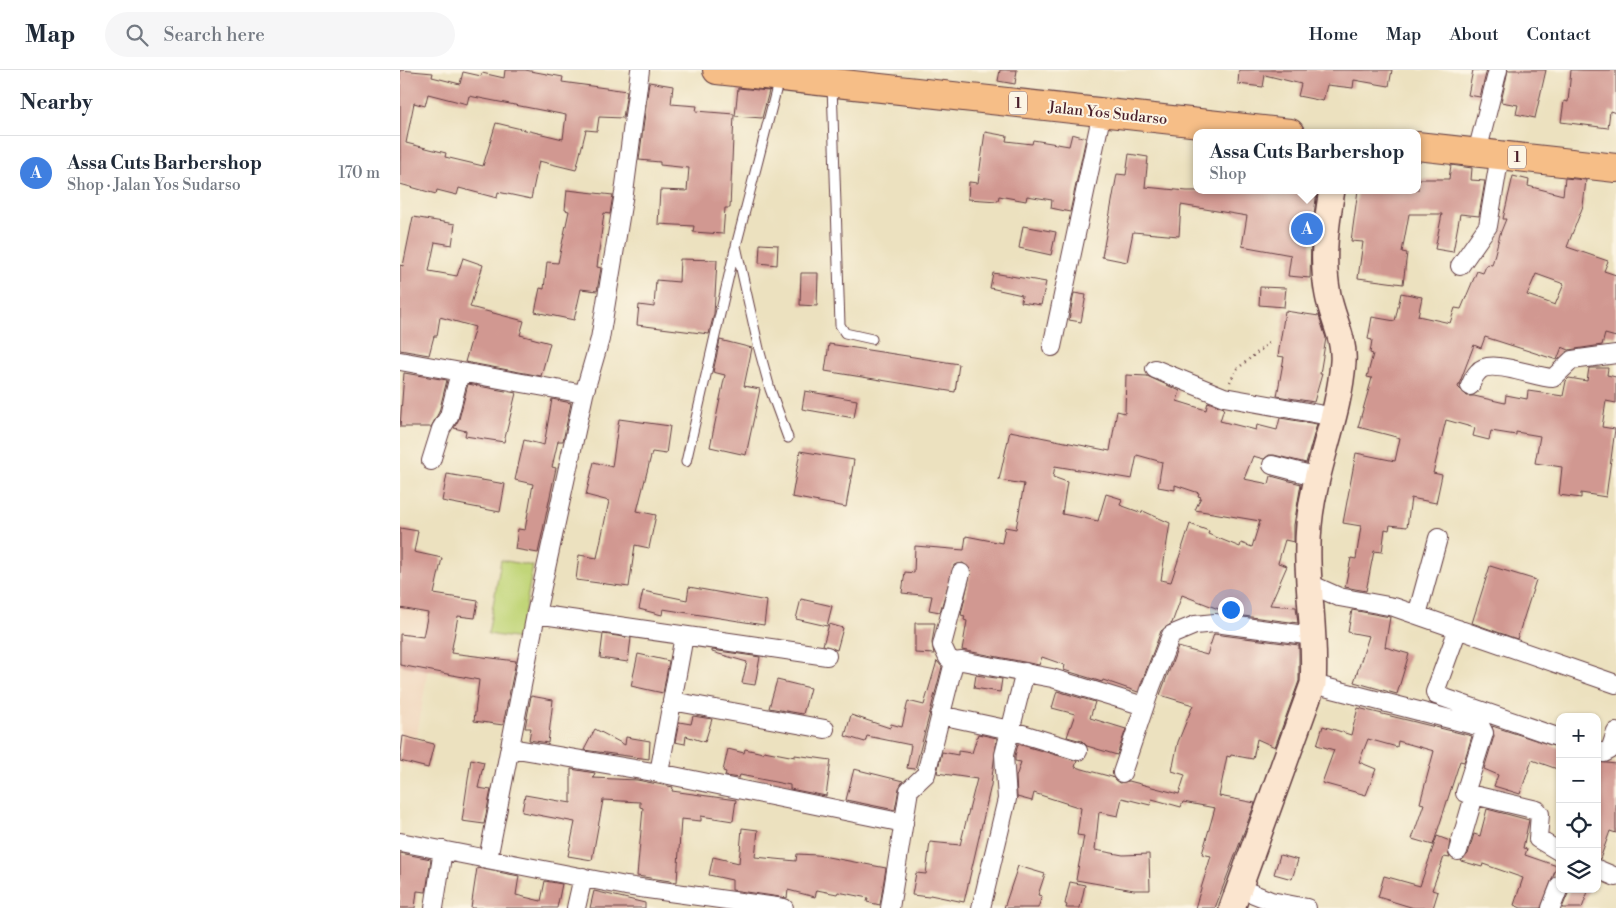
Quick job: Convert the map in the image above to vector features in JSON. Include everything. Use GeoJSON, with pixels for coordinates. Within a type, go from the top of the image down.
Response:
{"type":"FeatureCollection","features":[{"type":"Feature","properties":{"kind":"highway","name":"Jalan Yos Sudarso"},"geometry":{"type":"LineString","coordinates":[[717,70],[1254,129]]}},
{"type":"Feature","properties":{"kind":"highway","name":"1"},"geometry":{"type":"LineString","coordinates":[[1421,146],[1616,168]]}},
{"type":"Feature","properties":{"kind":"street"},"geometry":{"type":"LineString","coordinates":[[488,859],[536,614],[584,394],[600,339],[640,70]]}},
{"type":"Feature","properties":{"kind":"street"},"geometry":{"type":"LineString","coordinates":[[1460,266],[1488,226],[1488,154],[1498,70]]}},
{"type":"Feature","properties":{"kind":"street"},"geometry":{"type":"LineString","coordinates":[[1052,347],[1102,112]]}},
{"type":"Feature","properties":{"kind":"street"},"geometry":{"type":"LineString","coordinates":[[1307,908],[1271,901],[1236,898],[1313,684],[1313,636],[1308,526],[1318,477],[1335,417],[1344,360],[1341,342],[1328,298],[1323,252],[1331,194]]}},
{"type":"Feature","properties":{"kind":"street"},"geometry":{"type":"LineString","coordinates":[[1470,386],[1478,371],[1484,368],[1504,367],[1544,378],[1553,378],[1572,360],[1616,354]]}},
{"type":"Feature","properties":{"kind":"street"},"geometry":{"type":"LineString","coordinates":[[400,361],[584,394]]}},
{"type":"Feature","properties":{"kind":"street"},"geometry":{"type":"LineString","coordinates":[[1155,369],[1224,397],[1335,417]]}},
{"type":"Feature","properties":{"kind":"street"},"geometry":{"type":"LineString","coordinates":[[432,461],[441,429],[449,416],[460,372]]}},
{"type":"Feature","properties":{"kind":"street"},"geometry":{"type":"LineString","coordinates":[[1272,465],[1318,477]]}},
{"type":"Feature","properties":{"kind":"street"},"geometry":{"type":"LineString","coordinates":[[1417,614],[1438,538]]}},
{"type":"Feature","properties":{"kind":"street"},"geometry":{"type":"LineString","coordinates":[[961,573],[942,645],[948,658],[954,662],[962,661],[1052,678],[1144,706]]}},
{"type":"Feature","properties":{"kind":"street"},"geometry":{"type":"LineString","coordinates":[[1310,584],[1339,598],[1394,606],[1616,684]]}},
{"type":"Feature","properties":{"kind":"street"},"geometry":{"type":"LineString","coordinates":[[536,614],[827,656]]}},
{"type":"Feature","properties":{"kind":"street"},"geometry":{"type":"LineString","coordinates":[[1122,773],[1144,706],[1171,635],[1196,625],[1214,623],[1313,636]]}},
{"type":"Feature","properties":{"kind":"street"},"geometry":{"type":"LineString","coordinates":[[1458,629],[1434,692],[1436,695],[1556,737]]}},
{"type":"Feature","properties":{"kind":"street"},"geometry":{"type":"LineString","coordinates":[[659,773],[684,636]]}},
{"type":"Feature","properties":{"kind":"street"},"geometry":{"type":"LineString","coordinates":[[890,908],[909,790],[926,774],[954,662]]}},
{"type":"Feature","properties":{"kind":"street"},"geometry":{"type":"LineString","coordinates":[[981,908],[1007,800],[1004,762],[1025,672]]}},
{"type":"Feature","properties":{"kind":"street"},"geometry":{"type":"LineString","coordinates":[[1313,684],[1481,727],[1484,733],[1465,793],[1537,810],[1540,814],[1538,839],[1556,850]]}},
{"type":"Feature","properties":{"kind":"street"},"geometry":{"type":"LineString","coordinates":[[672,701],[825,729]]}},
{"type":"Feature","properties":{"kind":"street"},"geometry":{"type":"LineString","coordinates":[[940,715],[1010,730],[1078,751]]}},
{"type":"Feature","properties":{"kind":"street"},"geometry":{"type":"LineString","coordinates":[[1601,752],[1604,753],[1610,750],[1616,732]]}},
{"type":"Feature","properties":{"kind":"street"},"geometry":{"type":"LineString","coordinates":[[510,748],[659,773],[904,824]]}},
{"type":"Feature","properties":{"kind":"street"},"geometry":{"type":"LineString","coordinates":[[1458,851],[1474,796]]}},
{"type":"Feature","properties":{"kind":"street"},"geometry":{"type":"LineString","coordinates":[[400,842],[583,878],[784,908]]}},
{"type":"Feature","properties":{"kind":"street"},"geometry":{"type":"LineString","coordinates":[[434,908],[443,850]]}},
{"type":"Feature","properties":{"kind":"street"},"geometry":{"type":"LineString","coordinates":[[1601,870],[1616,876]]}},
{"type":"Feature","properties":{"kind":"street"},"geometry":{"type":"LineString","coordinates":[[576,908],[583,878]]}},
{"type":"Feature","properties":{"kind":"street"},"geometry":{"type":"LineString","coordinates":[[1551,908],[1557,893]]}},
{"type":"Feature","properties":{"kind":"lane"},"geometry":{"type":"LineString","coordinates":[[686,462],[736,246],[780,77]]}},
{"type":"Feature","properties":{"kind":"lane"},"geometry":{"type":"LineString","coordinates":[[832,83],[840,325],[845,333],[872,339]]}},
{"type":"Feature","properties":{"kind":"lane"},"geometry":{"type":"LineString","coordinates":[[736,246],[759,349],[770,389],[788,438]]}},
{"type":"Feature","properties":{"kind":"path"},"geometry":{"type":"LineString","coordinates":[[1224,397],[1237,369],[1269,343]]}},
{"type":"Feature","properties":{"kind":"shaded area"},"geometry":{"type":"Polygon","coordinates":[[[400,589],[440,594],[412,767],[400,765],[400,589]]]}},
{"type":"Feature","properties":{"kind":"green space"},"geometry":{"type":"Polygon","coordinates":[[[501,560],[533,566],[520,639],[488,634],[501,560]]]}},
{"type":"Feature","properties":{"kind":"building"},"geometry":{"type":"Polygon","coordinates":[[[400,70],[433,73],[432,77],[460,84],[463,72],[481,76],[482,73],[504,78],[505,70],[525,70],[563,77],[562,82],[627,91],[623,118],[599,117],[597,131],[586,130],[576,170],[539,161],[531,199],[498,192],[497,198],[459,188],[457,195],[437,190],[436,194],[400,184],[400,70]],[[428,94],[425,106],[414,103],[406,143],[446,153],[445,157],[483,166],[496,123],[563,139],[566,115],[469,96],[467,104],[428,94]]]}},
{"type":"Feature","properties":{"kind":"building"},"geometry":{"type":"Polygon","coordinates":[[[1000,70],[1017,70],[1015,84],[998,81],[1000,70]]]}},
{"type":"Feature","properties":{"kind":"building"},"geometry":{"type":"Polygon","coordinates":[[[1239,70],[1392,70],[1389,86],[1354,80],[1353,88],[1327,85],[1323,101],[1298,96],[1301,84],[1265,75],[1263,87],[1238,84],[1239,70]]]}},
{"type":"Feature","properties":{"kind":"building"},"geometry":{"type":"Polygon","coordinates":[[[1473,70],[1487,70],[1480,97],[1468,95],[1473,70]]]}},
{"type":"Feature","properties":{"kind":"building"},"geometry":{"type":"Polygon","coordinates":[[[1508,70],[1546,70],[1535,118],[1516,114],[1518,105],[1501,102],[1508,70]]]}},
{"type":"Feature","properties":{"kind":"building"},"geometry":{"type":"Polygon","coordinates":[[[1571,70],[1616,70],[1616,113],[1610,111],[1608,128],[1561,122],[1564,101],[1568,102],[1571,70]]]}},
{"type":"Feature","properties":{"kind":"building"},"geometry":{"type":"Polygon","coordinates":[[[649,82],[673,86],[671,104],[697,106],[696,111],[734,114],[730,208],[725,208],[723,234],[693,232],[694,226],[658,224],[660,190],[687,191],[689,168],[660,165],[660,162],[639,160],[649,82]]]}},
{"type":"Feature","properties":{"kind":"building"},"geometry":{"type":"Polygon","coordinates":[[[738,88],[769,91],[762,118],[735,116],[738,88]]]}},
{"type":"Feature","properties":{"kind":"building"},"geometry":{"type":"Polygon","coordinates":[[[985,132],[1007,136],[1006,141],[1032,144],[1033,140],[1069,146],[1072,134],[1086,138],[1070,212],[1051,208],[1052,200],[1027,196],[1026,201],[999,196],[998,201],[968,199],[969,182],[978,183],[985,132]]]}},
{"type":"Feature","properties":{"kind":"building"},"geometry":{"type":"Polygon","coordinates":[[[1129,154],[1148,157],[1145,187],[1193,191],[1193,194],[1317,194],[1311,241],[1310,278],[1288,276],[1291,255],[1242,246],[1247,216],[1181,205],[1179,236],[1133,232],[1127,262],[1102,257],[1117,174],[1126,175],[1129,154]]]}},
{"type":"Feature","properties":{"kind":"building"},"geometry":{"type":"Polygon","coordinates":[[[1451,165],[1472,168],[1471,180],[1485,181],[1479,216],[1460,214],[1453,252],[1435,249],[1442,214],[1409,214],[1402,252],[1407,253],[1403,284],[1358,278],[1363,242],[1351,241],[1357,194],[1421,194],[1421,179],[1449,179],[1451,165]]]}},
{"type":"Feature","properties":{"kind":"building"},"geometry":{"type":"Polygon","coordinates":[[[1513,176],[1529,180],[1528,186],[1563,195],[1565,178],[1586,180],[1583,206],[1567,247],[1608,261],[1604,271],[1616,275],[1616,337],[1605,334],[1602,345],[1569,350],[1562,347],[1557,360],[1485,337],[1481,348],[1474,345],[1458,387],[1467,396],[1505,403],[1506,395],[1527,399],[1528,391],[1563,396],[1566,381],[1569,378],[1587,381],[1589,368],[1608,368],[1607,375],[1616,377],[1616,403],[1606,401],[1602,427],[1615,429],[1606,497],[1581,493],[1581,498],[1559,495],[1562,467],[1535,463],[1540,436],[1516,432],[1516,435],[1491,431],[1489,440],[1473,436],[1475,428],[1446,420],[1433,473],[1442,475],[1436,503],[1411,498],[1407,527],[1390,525],[1389,530],[1385,529],[1382,552],[1374,551],[1366,591],[1345,587],[1351,558],[1356,559],[1361,526],[1343,523],[1356,453],[1395,461],[1400,438],[1358,427],[1372,378],[1367,377],[1373,354],[1370,353],[1372,340],[1368,339],[1372,317],[1395,321],[1401,293],[1422,297],[1418,316],[1450,323],[1455,308],[1461,309],[1477,271],[1483,273],[1487,264],[1492,265],[1506,219],[1503,219],[1513,176]],[[1536,274],[1527,295],[1555,305],[1564,284],[1536,274]]]}},
{"type":"Feature","properties":{"kind":"building"},"geometry":{"type":"Polygon","coordinates":[[[567,190],[613,195],[610,214],[604,213],[597,267],[601,268],[597,291],[581,289],[574,320],[535,312],[540,288],[544,289],[547,262],[558,263],[569,211],[565,210],[567,190]]]}},
{"type":"Feature","properties":{"kind":"building"},"geometry":{"type":"Polygon","coordinates":[[[413,217],[455,224],[452,245],[435,242],[429,271],[457,276],[463,258],[483,265],[470,307],[524,321],[520,335],[550,343],[541,376],[465,362],[475,327],[440,317],[437,336],[434,336],[429,355],[400,350],[400,265],[403,266],[413,217]]]}},
{"type":"Feature","properties":{"kind":"building"},"geometry":{"type":"Polygon","coordinates":[[[1023,226],[1056,232],[1051,255],[1019,248],[1023,226]]]}},
{"type":"Feature","properties":{"kind":"building"},"geometry":{"type":"Polygon","coordinates":[[[760,244],[778,245],[777,265],[759,263],[760,244]]]}},
{"type":"Feature","properties":{"kind":"building"},"geometry":{"type":"Polygon","coordinates":[[[680,259],[717,260],[714,314],[709,334],[637,325],[639,305],[654,307],[656,280],[679,282],[680,259]]]}},
{"type":"Feature","properties":{"kind":"building"},"geometry":{"type":"Polygon","coordinates":[[[801,273],[818,273],[817,306],[800,305],[801,273]]]}},
{"type":"Feature","properties":{"kind":"building"},"geometry":{"type":"Polygon","coordinates":[[[993,273],[1046,282],[1041,305],[1021,302],[1022,295],[990,288],[993,273]]]}},
{"type":"Feature","properties":{"kind":"building"},"geometry":{"type":"Polygon","coordinates":[[[1260,287],[1286,288],[1284,307],[1259,305],[1260,287]]]}},
{"type":"Feature","properties":{"kind":"building"},"geometry":{"type":"Polygon","coordinates":[[[1074,293],[1086,295],[1081,322],[1069,320],[1074,293]]]}},
{"type":"Feature","properties":{"kind":"building"},"geometry":{"type":"Polygon","coordinates":[[[1285,311],[1319,316],[1326,338],[1320,374],[1322,374],[1314,402],[1277,396],[1284,357],[1278,356],[1285,311]]]}},
{"type":"Feature","properties":{"kind":"building"},"geometry":{"type":"Polygon","coordinates":[[[720,340],[752,348],[744,386],[760,389],[746,455],[710,447],[725,375],[713,372],[720,340]]]}},
{"type":"Feature","properties":{"kind":"building"},"geometry":{"type":"Polygon","coordinates":[[[829,344],[959,364],[955,392],[825,371],[829,344]]]}},
{"type":"Feature","properties":{"kind":"building"},"geometry":{"type":"Polygon","coordinates":[[[404,373],[447,380],[439,412],[431,427],[400,427],[404,373]]]}},
{"type":"Feature","properties":{"kind":"building"},"geometry":{"type":"Polygon","coordinates":[[[1126,375],[1147,376],[1180,391],[1177,401],[1206,410],[1208,402],[1224,408],[1220,421],[1256,430],[1257,425],[1277,430],[1280,418],[1317,424],[1306,463],[1274,455],[1269,455],[1264,459],[1253,456],[1244,479],[1269,484],[1271,476],[1301,484],[1294,525],[1294,542],[1285,540],[1278,563],[1287,566],[1270,605],[1296,607],[1298,623],[1220,613],[1221,610],[1182,595],[1172,623],[1161,631],[1138,692],[1103,680],[1102,682],[1064,670],[1065,665],[1042,657],[1039,665],[962,650],[967,621],[964,620],[965,616],[961,615],[971,570],[963,563],[954,565],[940,612],[929,610],[932,596],[902,593],[905,572],[914,573],[915,546],[964,550],[966,536],[1002,543],[1005,527],[1016,529],[1024,484],[999,480],[1010,431],[1110,451],[1117,411],[1125,413],[1126,375]],[[1137,455],[1132,479],[1055,466],[1053,477],[1067,482],[1062,514],[1098,521],[1106,494],[1122,499],[1120,505],[1142,513],[1143,511],[1170,523],[1161,580],[1171,582],[1190,524],[1209,531],[1208,534],[1240,547],[1241,543],[1252,547],[1260,521],[1195,510],[1201,497],[1198,496],[1199,493],[1175,485],[1175,490],[1158,487],[1162,462],[1137,455]]]}},
{"type":"Feature","properties":{"kind":"building"},"geometry":{"type":"Polygon","coordinates":[[[468,384],[516,393],[504,442],[465,436],[466,431],[454,428],[459,419],[468,384]]]}},
{"type":"Feature","properties":{"kind":"building"},"geometry":{"type":"Polygon","coordinates":[[[805,391],[857,400],[854,418],[802,409],[805,391]]]}},
{"type":"Feature","properties":{"kind":"building"},"geometry":{"type":"Polygon","coordinates":[[[552,399],[571,403],[563,441],[558,441],[552,467],[556,468],[538,553],[515,549],[518,529],[525,530],[533,484],[515,480],[524,440],[544,445],[552,399]]]}},
{"type":"Feature","properties":{"kind":"building"},"geometry":{"type":"Polygon","coordinates":[[[619,419],[670,426],[666,454],[652,452],[637,511],[656,515],[649,548],[635,545],[629,587],[576,580],[579,555],[597,558],[609,501],[586,495],[594,462],[612,467],[619,419]]]}},
{"type":"Feature","properties":{"kind":"building"},"geometry":{"type":"Polygon","coordinates":[[[800,451],[854,460],[846,507],[792,497],[800,451]]]}},
{"type":"Feature","properties":{"kind":"building"},"geometry":{"type":"Polygon","coordinates":[[[447,474],[505,484],[500,512],[442,501],[447,474]]]}},
{"type":"Feature","properties":{"kind":"building"},"geometry":{"type":"Polygon","coordinates":[[[400,528],[418,531],[414,552],[442,558],[434,594],[478,601],[475,618],[458,616],[451,653],[516,661],[503,725],[474,721],[479,680],[400,665],[400,634],[423,637],[428,613],[400,608],[400,528]]]}},
{"type":"Feature","properties":{"kind":"building"},"geometry":{"type":"Polygon","coordinates":[[[1490,566],[1536,580],[1517,639],[1472,623],[1490,566]]]}},
{"type":"Feature","properties":{"kind":"building"},"geometry":{"type":"Polygon","coordinates":[[[689,587],[767,601],[764,625],[663,609],[662,615],[639,609],[643,591],[687,600],[689,587]]]}},
{"type":"Feature","properties":{"kind":"building"},"geometry":{"type":"Polygon","coordinates":[[[801,599],[832,606],[827,626],[796,619],[801,599]]]}},
{"type":"Feature","properties":{"kind":"building"},"geometry":{"type":"Polygon","coordinates":[[[1352,610],[1390,617],[1385,647],[1409,654],[1397,694],[1354,682],[1369,636],[1348,632],[1352,610]]]}},
{"type":"Feature","properties":{"kind":"building"},"geometry":{"type":"Polygon","coordinates":[[[915,623],[935,623],[932,643],[934,654],[915,653],[915,623]]]}},
{"type":"Feature","properties":{"kind":"building"},"geometry":{"type":"Polygon","coordinates":[[[829,624],[843,628],[837,650],[823,645],[829,624]]]}},
{"type":"Feature","properties":{"kind":"building"},"geometry":{"type":"Polygon","coordinates":[[[603,634],[631,638],[628,662],[600,658],[603,634]]]}},
{"type":"Feature","properties":{"kind":"building"},"geometry":{"type":"Polygon","coordinates":[[[1214,634],[1299,645],[1299,681],[1275,747],[1257,739],[1253,759],[1227,756],[1219,796],[1255,803],[1215,908],[1195,908],[1211,856],[1202,854],[1215,808],[1183,802],[1181,807],[1152,799],[1150,805],[1122,798],[1118,816],[1099,812],[1095,850],[1123,855],[1149,854],[1150,890],[1134,890],[1076,880],[1084,836],[1077,835],[1081,808],[1034,793],[1032,801],[1017,797],[1016,777],[1021,762],[1015,761],[1018,744],[1077,761],[1075,767],[1112,777],[1119,783],[1129,781],[1179,794],[1185,775],[1172,771],[1178,742],[1193,705],[1160,695],[1178,647],[1207,655],[1214,634]]]}},
{"type":"Feature","properties":{"kind":"building"},"geometry":{"type":"Polygon","coordinates":[[[712,650],[760,657],[755,685],[742,683],[747,662],[712,652],[712,650]]]}},
{"type":"Feature","properties":{"kind":"building"},"geometry":{"type":"Polygon","coordinates":[[[638,654],[669,661],[663,693],[631,686],[638,654]]]}},
{"type":"Feature","properties":{"kind":"building"},"geometry":{"type":"Polygon","coordinates":[[[937,661],[942,667],[915,769],[907,768],[911,745],[867,736],[865,742],[845,736],[851,715],[890,728],[891,724],[902,727],[908,701],[924,705],[937,661]]]}},
{"type":"Feature","properties":{"kind":"building"},"geometry":{"type":"Polygon","coordinates":[[[976,675],[1002,679],[1000,692],[974,688],[976,675]]]}},
{"type":"Feature","properties":{"kind":"building"},"geometry":{"type":"Polygon","coordinates":[[[777,680],[810,688],[803,714],[769,708],[777,680]]]}},
{"type":"Feature","properties":{"kind":"building"},"geometry":{"type":"Polygon","coordinates":[[[1057,691],[1095,702],[1090,718],[1126,729],[1117,755],[1087,746],[1082,741],[1067,737],[1075,714],[1052,708],[1057,691]]]}},
{"type":"Feature","properties":{"kind":"building"},"geometry":{"type":"Polygon","coordinates":[[[531,696],[553,700],[548,743],[529,740],[531,728],[525,728],[531,696]]]}},
{"type":"Feature","properties":{"kind":"building"},"geometry":{"type":"Polygon","coordinates":[[[1358,708],[1472,736],[1464,762],[1460,761],[1433,845],[1412,839],[1424,804],[1420,803],[1434,751],[1398,741],[1397,747],[1368,739],[1359,762],[1376,769],[1366,795],[1322,783],[1334,750],[1317,745],[1323,726],[1351,735],[1358,708]]]}},
{"type":"Feature","properties":{"kind":"building"},"geometry":{"type":"Polygon","coordinates":[[[693,716],[712,719],[705,742],[686,736],[685,744],[675,742],[679,722],[691,724],[693,716]]]}},
{"type":"Feature","properties":{"kind":"building"},"geometry":{"type":"Polygon","coordinates":[[[1492,726],[1556,747],[1556,769],[1532,760],[1520,794],[1494,786],[1498,775],[1484,769],[1494,736],[1492,726]]]}},
{"type":"Feature","properties":{"kind":"building"},"geometry":{"type":"Polygon","coordinates":[[[595,729],[625,745],[626,737],[650,741],[649,759],[584,750],[595,729]]]}},
{"type":"Feature","properties":{"kind":"building"},"geometry":{"type":"Polygon","coordinates":[[[978,734],[997,738],[991,785],[964,902],[930,895],[929,897],[912,895],[916,873],[926,874],[930,842],[960,845],[977,779],[937,773],[942,752],[958,755],[958,751],[972,753],[978,734]]]}},
{"type":"Feature","properties":{"kind":"building"},"geometry":{"type":"Polygon","coordinates":[[[403,736],[434,744],[428,768],[400,761],[403,736]]]}},
{"type":"Feature","properties":{"kind":"building"},"geometry":{"type":"Polygon","coordinates":[[[728,749],[744,753],[745,749],[763,753],[764,751],[795,757],[795,755],[831,760],[826,796],[790,789],[790,785],[740,775],[739,778],[725,776],[726,772],[723,771],[728,749]]]}},
{"type":"Feature","properties":{"kind":"building"},"geometry":{"type":"Polygon","coordinates":[[[471,759],[484,762],[478,788],[491,790],[484,824],[462,821],[471,759]]]}},
{"type":"Feature","properties":{"kind":"building"},"geometry":{"type":"Polygon","coordinates":[[[1601,762],[1616,764],[1616,833],[1610,831],[1601,856],[1601,762]]]}},
{"type":"Feature","properties":{"kind":"building"},"geometry":{"type":"Polygon","coordinates":[[[571,769],[595,773],[593,778],[637,780],[673,787],[672,791],[736,800],[733,821],[701,816],[701,821],[681,819],[677,882],[637,876],[643,808],[640,807],[640,802],[603,800],[592,860],[568,856],[575,822],[522,812],[525,795],[571,803],[571,769]]]}},
{"type":"Feature","properties":{"kind":"building"},"geometry":{"type":"Polygon","coordinates":[[[854,769],[903,781],[899,788],[895,810],[846,800],[854,769]]]}},
{"type":"Feature","properties":{"kind":"building"},"geometry":{"type":"Polygon","coordinates":[[[1487,809],[1529,820],[1523,848],[1527,849],[1525,855],[1556,866],[1541,908],[1521,908],[1514,905],[1523,878],[1483,864],[1482,867],[1461,861],[1468,854],[1474,834],[1480,836],[1487,809]]]}},
{"type":"Feature","properties":{"kind":"building"},"geometry":{"type":"Polygon","coordinates":[[[742,828],[758,830],[755,857],[796,861],[797,854],[817,855],[886,868],[880,905],[867,902],[868,898],[838,892],[837,894],[817,890],[815,897],[788,890],[787,898],[732,890],[732,880],[709,875],[713,857],[739,863],[742,828]]]}},
{"type":"Feature","properties":{"kind":"building"},"geometry":{"type":"Polygon","coordinates":[[[1437,836],[1450,841],[1448,853],[1450,858],[1444,857],[1432,890],[1438,892],[1433,908],[1414,908],[1378,897],[1384,876],[1420,886],[1437,836]]]}},
{"type":"Feature","properties":{"kind":"building"},"geometry":{"type":"Polygon","coordinates":[[[400,853],[431,859],[426,892],[417,891],[415,908],[400,908],[400,853]]]}},
{"type":"Feature","properties":{"kind":"building"},"geometry":{"type":"Polygon","coordinates":[[[1280,855],[1298,860],[1292,879],[1274,874],[1280,855]]]}},
{"type":"Feature","properties":{"kind":"building"},"geometry":{"type":"Polygon","coordinates":[[[1018,866],[1045,874],[1038,895],[1042,896],[1038,908],[1004,908],[1018,866]]]}},
{"type":"Feature","properties":{"kind":"building"},"geometry":{"type":"Polygon","coordinates":[[[477,868],[519,876],[516,895],[541,901],[545,881],[562,884],[557,908],[471,908],[477,868]]]}},
{"type":"Feature","properties":{"kind":"building"},"geometry":{"type":"Polygon","coordinates":[[[1070,882],[1085,885],[1080,908],[1066,908],[1067,905],[1065,904],[1070,882]]]}},
{"type":"Feature","properties":{"kind":"building"},"geometry":{"type":"Polygon","coordinates":[[[594,891],[645,903],[645,908],[590,908],[594,891]]]}},
{"type":"Feature","properties":{"kind":"building"},"geometry":{"type":"Polygon","coordinates":[[[1568,893],[1588,893],[1582,908],[1562,908],[1568,893]]]}},
{"type":"Feature","properties":{"kind":"place","name":"Assa Cuts Barbershop"},"geometry":{"type":"Point","coordinates":[1307,229]}}]}
